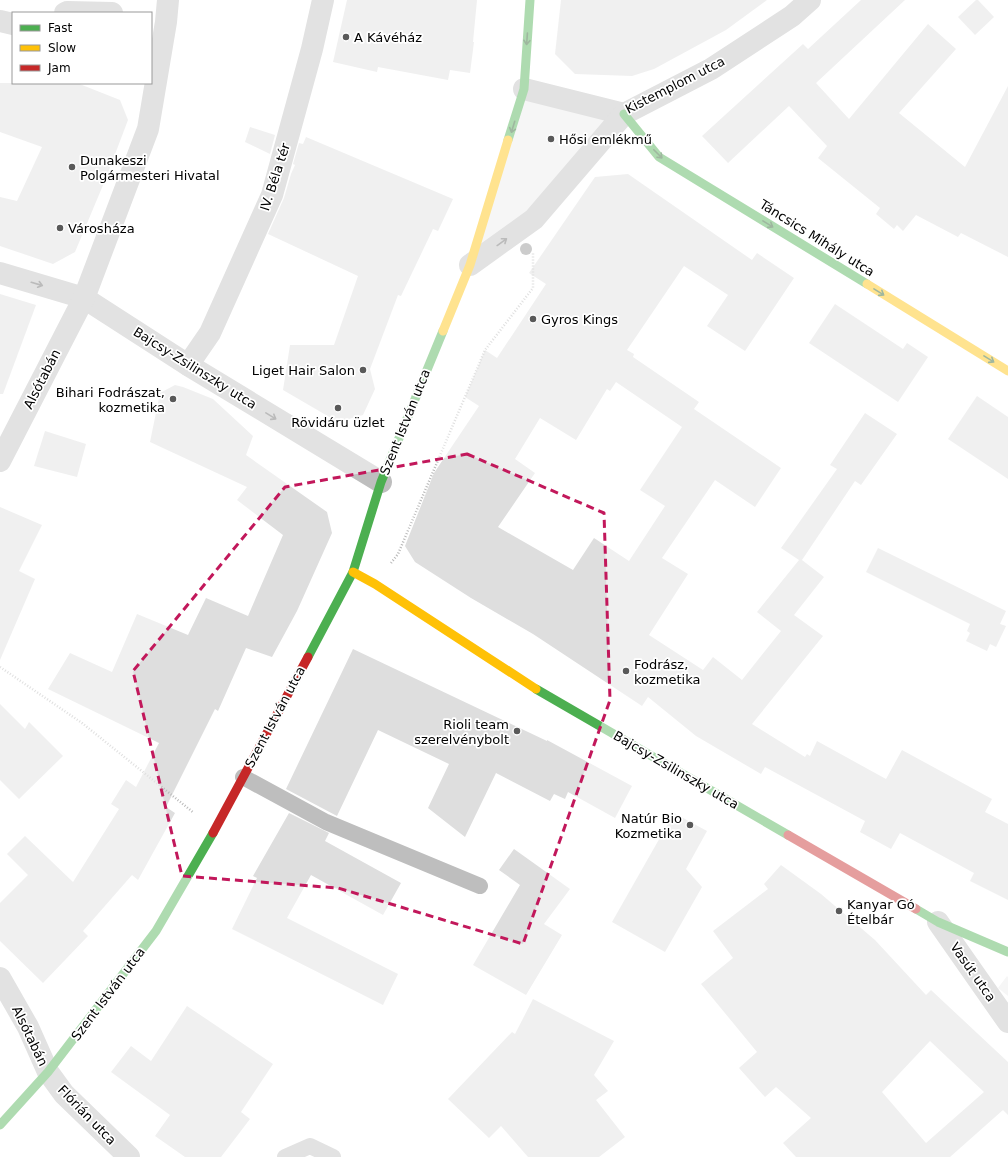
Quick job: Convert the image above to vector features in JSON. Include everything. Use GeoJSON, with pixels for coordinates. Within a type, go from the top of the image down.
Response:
{"type":"FeatureCollection","features":[{"type":"Feature","properties":{"kind":"main road","name":"Szent István utca"},"geometry":{"type":"LineString","coordinates":[[0,1125],[48,1072],[156,931],[215,830],[353,572],[381,482],[470,265],[524,89],[530,0]]}},
{"type":"Feature","properties":{"kind":"main road","name":"Táncsics Mihály utca"},"geometry":{"type":"LineString","coordinates":[[624,114],[659,157],[1008,371]]}},
{"type":"Feature","properties":{"kind":"main road","name":"Bajcsy-Zsilinszky utca"},"geometry":{"type":"LineString","coordinates":[[353,572],[375,584],[528,684],[938,922],[1008,952]]}},
{"type":"Feature","properties":{"kind":"street"},"geometry":{"type":"LineString","coordinates":[[84,298],[148,129],[158,20],[168,0]]}},
{"type":"Feature","properties":{"kind":"street","name":"IV. Béla tér"},"geometry":{"type":"LineString","coordinates":[[188,365],[210,332],[272,195],[312,49],[323,0]]}},
{"type":"Feature","properties":{"kind":"street","name":"Kistemplom utca"},"geometry":{"type":"LineString","coordinates":[[524,89],[624,114],[711,69],[792,16],[810,0]]}},
{"type":"Feature","properties":{"kind":"street"},"geometry":{"type":"LineString","coordinates":[[0,21],[12,24]]}},
{"type":"Feature","properties":{"kind":"street"},"geometry":{"type":"LineString","coordinates":[[470,265],[534,219],[624,114]]}},
{"type":"Feature","properties":{"kind":"street","name":"Bajcsy-Zsilinszky utca"},"geometry":{"type":"LineString","coordinates":[[0,273],[84,298],[188,365],[381,482]]}},
{"type":"Feature","properties":{"kind":"street","name":"Alsótabán"},"geometry":{"type":"LineString","coordinates":[[0,461],[84,298]]}},
{"type":"Feature","properties":{"kind":"street","name":"Vasút utca"},"geometry":{"type":"LineString","coordinates":[[938,922],[1008,1022]]}},
{"type":"Feature","properties":{"kind":"street","name":"Alsótabán"},"geometry":{"type":"LineString","coordinates":[[0,978],[28,1027],[48,1072]]}},
{"type":"Feature","properties":{"kind":"street","name":"Flórián utca"},"geometry":{"type":"LineString","coordinates":[[48,1072],[64,1094],[129,1157]]}},
{"type":"Feature","properties":{"kind":"lane"},"geometry":{"type":"LineString","coordinates":[[243,777],[326,822],[480,886]]}},
{"type":"Feature","properties":{"kind":"lane"},"geometry":{"type":"LineString","coordinates":[[285,1157],[310,1146],[333,1157]]}},
{"type":"Feature","properties":{"kind":"path"},"geometry":{"type":"LineString","coordinates":[[375,584],[398,554],[485,350],[532,288],[534,219]]}},
{"type":"Feature","properties":{"kind":"path"},"geometry":{"type":"LineString","coordinates":[[0,667],[82,723],[215,830]]}},
{"type":"Feature","properties":{"kind":"highlighted area"},"geometry":{"type":"Polygon","coordinates":[[[467,454],[604,513],[610,700],[523,944],[338,888],[182,876],[133,671],[285,487],[467,454]]]}},
{"type":"Feature","properties":{"kind":"shaded area"},"geometry":{"type":"Polygon","coordinates":[[[524,89],[624,114],[603,138],[470,265],[524,89]]]}},
{"type":"Feature","properties":{"kind":"shaded area"},"geometry":{"type":"Polygon","coordinates":[[[1007,976],[1008,977],[1008,996],[998,988],[1007,976]]]}},
{"type":"Feature","properties":{"kind":"building"},"geometry":{"type":"Polygon","coordinates":[[[347,0],[477,0],[470,73],[450,70],[448,80],[378,67],[377,72],[333,62],[347,0]]]}},
{"type":"Feature","properties":{"kind":"building"},"geometry":{"type":"Polygon","coordinates":[[[561,0],[767,0],[726,30],[654,69],[632,76],[575,74],[555,54],[561,0]]]}},
{"type":"Feature","properties":{"kind":"building"},"geometry":{"type":"Polygon","coordinates":[[[861,0],[905,0],[816,83],[849,119],[928,24],[956,49],[899,113],[965,167],[1008,86],[1008,257],[961,233],[958,237],[916,215],[903,231],[897,225],[894,229],[876,214],[880,208],[818,158],[827,146],[789,106],[728,163],[702,136],[803,44],[808,49],[861,0]]]}},
{"type":"Feature","properties":{"kind":"building"},"geometry":{"type":"Polygon","coordinates":[[[976,0],[978,0],[994,17],[975,35],[958,17],[976,0]]]}},
{"type":"Feature","properties":{"kind":"building","name":"Dunakeszi Polgármesteri Hivatal"},"geometry":{"type":"Polygon","coordinates":[[[0,83],[80,84],[120,100],[128,120],[106,178],[75,252],[53,264],[0,246],[0,197],[17,201],[42,147],[0,132],[0,83]]]}},
{"type":"Feature","properties":{"kind":"building"},"geometry":{"type":"Polygon","coordinates":[[[250,127],[275,135],[270,154],[245,142],[250,127]]]}},
{"type":"Feature","properties":{"kind":"building"},"geometry":{"type":"Polygon","coordinates":[[[306,137],[453,199],[438,231],[433,229],[401,296],[398,295],[370,369],[375,389],[363,415],[338,422],[283,390],[290,345],[334,345],[358,276],[268,234],[284,198],[295,165],[293,164],[299,143],[303,144],[306,137]]]}},
{"type":"Feature","properties":{"kind":"building"},"geometry":{"type":"Polygon","coordinates":[[[628,174],[752,260],[757,253],[794,278],[745,351],[707,326],[728,295],[684,266],[627,350],[634,354],[633,357],[699,402],[694,409],[781,468],[755,507],[715,480],[662,558],[688,574],[649,635],[703,670],[713,657],[742,680],[781,631],[757,612],[799,560],[781,548],[837,469],[830,465],[865,413],[897,434],[861,485],[855,481],[802,560],[824,577],[794,615],[823,636],[752,724],[805,757],[807,754],[810,756],[817,741],[886,779],[902,750],[992,799],[985,812],[1008,824],[1008,900],[970,881],[974,873],[900,833],[891,849],[860,832],[865,821],[765,767],[761,774],[696,736],[648,697],[642,706],[533,634],[471,598],[415,562],[405,546],[434,473],[479,406],[465,397],[485,350],[497,358],[546,284],[529,273],[595,177],[628,174]],[[616,382],[610,391],[607,389],[576,440],[540,418],[515,459],[535,473],[498,527],[573,570],[594,538],[629,561],[665,506],[640,490],[682,427],[616,382]]]}},
{"type":"Feature","properties":{"kind":"building"},"geometry":{"type":"Polygon","coordinates":[[[0,294],[36,305],[3,394],[0,394],[0,294]]]}},
{"type":"Feature","properties":{"kind":"building"},"geometry":{"type":"Polygon","coordinates":[[[835,304],[903,349],[907,343],[928,357],[898,402],[809,343],[835,304]]]}},
{"type":"Feature","properties":{"kind":"building"},"geometry":{"type":"Polygon","coordinates":[[[175,385],[213,399],[253,436],[246,455],[327,512],[332,533],[297,611],[272,657],[246,648],[218,711],[215,709],[166,807],[175,813],[138,880],[132,875],[83,931],[88,936],[43,983],[0,941],[0,903],[28,875],[7,854],[25,836],[73,882],[119,809],[111,804],[126,780],[136,787],[159,743],[48,689],[70,653],[112,672],[137,614],[188,635],[206,598],[248,616],[283,535],[237,500],[247,487],[150,442],[160,393],[175,385]]]}},
{"type":"Feature","properties":{"kind":"building"},"geometry":{"type":"Polygon","coordinates":[[[977,396],[1008,417],[1008,479],[948,439],[977,396]]]}},
{"type":"Feature","properties":{"kind":"building"},"geometry":{"type":"Polygon","coordinates":[[[45,431],[86,444],[77,477],[34,466],[45,431]]]}},
{"type":"Feature","properties":{"kind":"building"},"geometry":{"type":"Polygon","coordinates":[[[0,507],[42,525],[19,571],[35,579],[0,660],[0,507]]]}},
{"type":"Feature","properties":{"kind":"building"},"geometry":{"type":"Polygon","coordinates":[[[878,548],[1006,611],[1000,624],[1006,626],[996,647],[990,644],[987,651],[966,641],[970,633],[967,631],[970,624],[866,572],[878,548]]]}},
{"type":"Feature","properties":{"kind":"building"},"geometry":{"type":"Polygon","coordinates":[[[353,649],[547,740],[632,786],[615,818],[568,792],[565,799],[554,794],[550,801],[496,773],[465,837],[428,808],[449,764],[378,730],[337,816],[286,789],[353,649]]]}},
{"type":"Feature","properties":{"kind":"building"},"geometry":{"type":"Polygon","coordinates":[[[0,704],[25,729],[29,722],[63,756],[19,799],[0,780],[0,704]]]}},
{"type":"Feature","properties":{"kind":"building"},"geometry":{"type":"Polygon","coordinates":[[[289,813],[329,833],[325,841],[401,883],[383,915],[311,875],[287,918],[398,974],[383,1005],[232,929],[257,878],[253,876],[289,813]]]}},
{"type":"Feature","properties":{"kind":"building"},"geometry":{"type":"Polygon","coordinates":[[[674,813],[707,831],[686,869],[702,887],[665,952],[612,922],[674,813]]]}},
{"type":"Feature","properties":{"kind":"building"},"geometry":{"type":"Polygon","coordinates":[[[514,849],[570,889],[544,924],[562,935],[526,995],[473,965],[520,885],[499,870],[514,849]]]}},
{"type":"Feature","properties":{"kind":"building"},"geometry":{"type":"Polygon","coordinates":[[[781,865],[821,894],[875,940],[926,995],[931,990],[1008,1062],[1008,1115],[1003,1110],[950,1157],[796,1157],[783,1143],[811,1118],[776,1087],[765,1097],[739,1068],[757,1052],[701,984],[733,958],[713,931],[768,889],[764,884],[781,865]],[[930,1041],[882,1092],[926,1143],[984,1092],[930,1041]]]}},
{"type":"Feature","properties":{"kind":"building"},"geometry":{"type":"Polygon","coordinates":[[[533,999],[614,1041],[594,1075],[608,1091],[596,1100],[625,1137],[599,1157],[528,1157],[501,1126],[489,1138],[448,1099],[512,1032],[515,1034],[533,999]]]}},
{"type":"Feature","properties":{"kind":"building"},"geometry":{"type":"Polygon","coordinates":[[[187,1006],[273,1064],[241,1112],[250,1119],[221,1157],[185,1157],[155,1136],[170,1115],[111,1072],[131,1046],[151,1061],[187,1006]]]}},
{"type":"Feature","properties":{"kind":"traffic: fast"},"geometry":{"type":"LineString","coordinates":[[508,140],[524,89],[530,0]]}},
{"type":"Feature","properties":{"kind":"traffic: fast"},"geometry":{"type":"LineString","coordinates":[[624,114],[659,157],[867,284]]}},
{"type":"Feature","properties":{"kind":"traffic: fast"},"geometry":{"type":"LineString","coordinates":[[308,657],[353,572],[381,482],[443,331]]}},
{"type":"Feature","properties":{"kind":"traffic: fast"},"geometry":{"type":"LineString","coordinates":[[536,689],[788,835]]}},
{"type":"Feature","properties":{"kind":"traffic: fast"},"geometry":{"type":"LineString","coordinates":[[0,1125],[48,1072],[156,931],[213,833]]}},
{"type":"Feature","properties":{"kind":"traffic: fast"},"geometry":{"type":"LineString","coordinates":[[916,909],[938,922],[1008,952]]}},
{"type":"Feature","properties":{"kind":"traffic: slow"},"geometry":{"type":"LineString","coordinates":[[443,331],[470,265],[508,140]]}},
{"type":"Feature","properties":{"kind":"traffic: slow"},"geometry":{"type":"LineString","coordinates":[[867,284],[1008,371]]}},
{"type":"Feature","properties":{"kind":"traffic: slow"},"geometry":{"type":"LineString","coordinates":[[353,572],[375,584],[536,689]]}},
{"type":"Feature","properties":{"kind":"traffic: jam"},"geometry":{"type":"LineString","coordinates":[[213,833],[308,657]]}},
{"type":"Feature","properties":{"kind":"traffic: jam"},"geometry":{"type":"LineString","coordinates":[[788,835],[916,909]]}},
{"type":"Feature","properties":{"kind":"place","name":"A Kávéház"},"geometry":{"type":"Point","coordinates":[346,37]}},
{"type":"Feature","properties":{"kind":"place","name":"Hősi emlékmű"},"geometry":{"type":"Point","coordinates":[551,139]}},
{"type":"Feature","properties":{"kind":"place","name":"Dunakeszi Polgármesteri Hivatal"},"geometry":{"type":"Point","coordinates":[72,167]}},
{"type":"Feature","properties":{"kind":"place","name":"Városháza"},"geometry":{"type":"Point","coordinates":[60,228]}},
{"type":"Feature","properties":{"kind":"place","name":"Gyros Kings"},"geometry":{"type":"Point","coordinates":[533,319]}},
{"type":"Feature","properties":{"kind":"place","name":"Liget Hair Salon"},"geometry":{"type":"Point","coordinates":[363,370]}},
{"type":"Feature","properties":{"kind":"place","name":"Bihari Fodrászat, kozmetika"},"geometry":{"type":"Point","coordinates":[173,399]}},
{"type":"Feature","properties":{"kind":"place","name":"Rövidáru üzlet"},"geometry":{"type":"Point","coordinates":[338,408]}},
{"type":"Feature","properties":{"kind":"place","name":"Fodrász, kozmetika"},"geometry":{"type":"Point","coordinates":[626,671]}},
{"type":"Feature","properties":{"kind":"place","name":"Rioli team szerelvénybolt"},"geometry":{"type":"Point","coordinates":[517,731]}},
{"type":"Feature","properties":{"kind":"place","name":"Natúr Bio Kozmetika"},"geometry":{"type":"Point","coordinates":[690,825]}},
{"type":"Feature","properties":{"kind":"place","name":"Kanyar Gó Ételbár"},"geometry":{"type":"Point","coordinates":[839,911]}}]}
